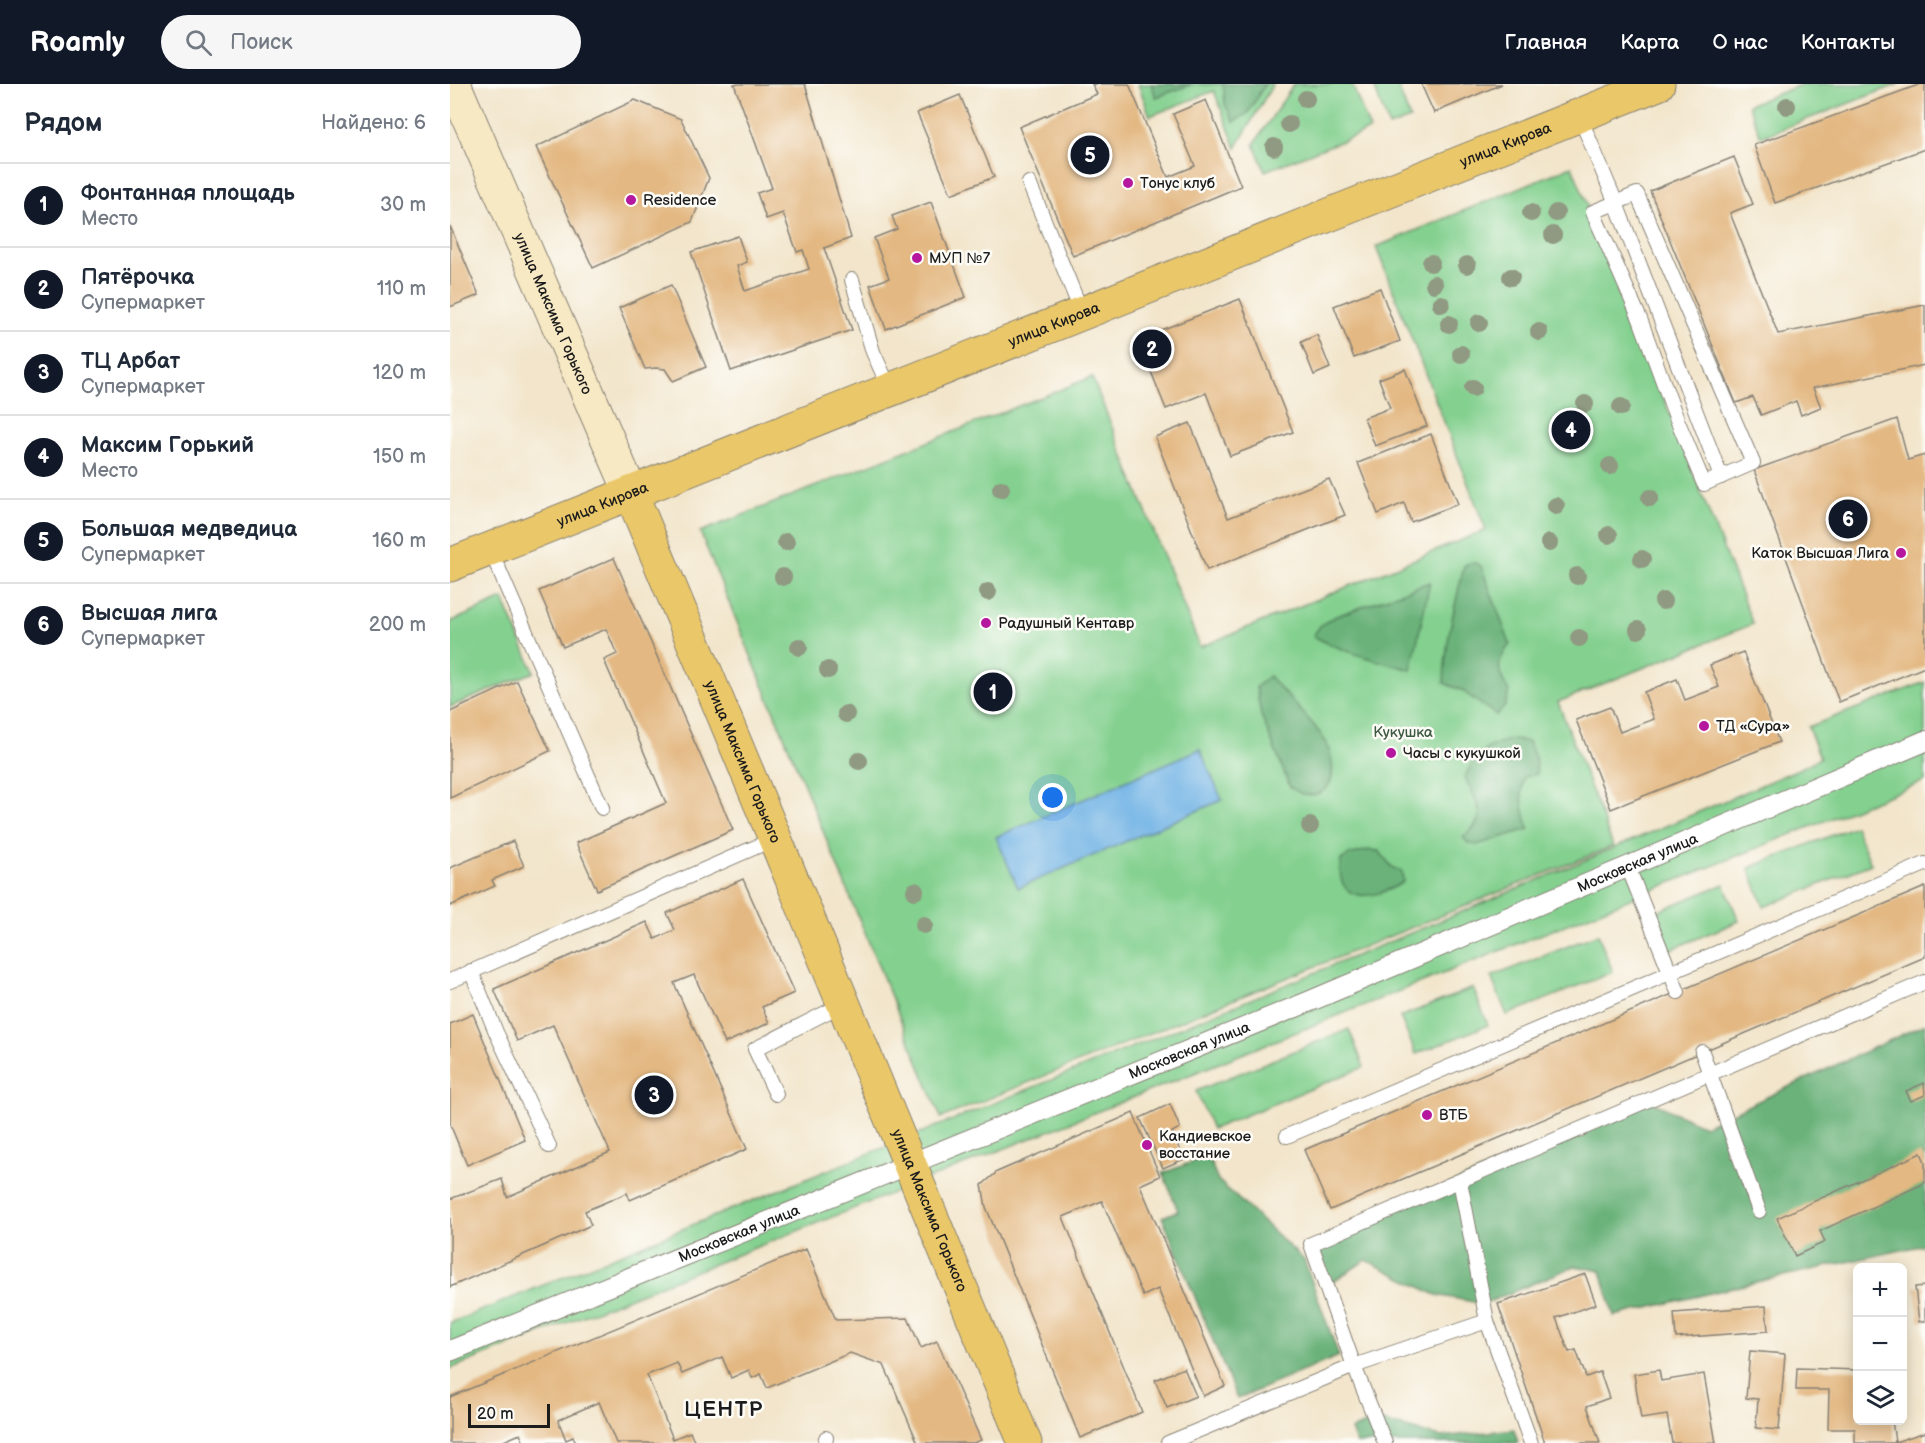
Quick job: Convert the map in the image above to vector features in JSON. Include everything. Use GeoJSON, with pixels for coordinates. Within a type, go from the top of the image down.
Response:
{"type":"FeatureCollection","features":[{"type":"Feature","properties":{"kind":"main road","name":"улица Максима Горького"},"geometry":{"type":"LineString","coordinates":[[454,84],[461,116],[631,493],[910,1165],[924,1193],[1025,1443]]}},
{"type":"Feature","properties":{"kind":"main road","name":"улица Кирова"},"geometry":{"type":"LineString","coordinates":[[450,565],[1579,116],[1644,87]]}},
{"type":"Feature","properties":{"kind":"street","name":"Московская улица"},"geometry":{"type":"LineString","coordinates":[[450,1351],[1308,1002],[1925,741]]}},
{"type":"Feature","properties":{"kind":"lane"},"geometry":{"type":"LineString","coordinates":[[1579,116],[1617,202],[1721,477]]}},
{"type":"Feature","properties":{"kind":"lane"},"geometry":{"type":"LineString","coordinates":[[1029,183],[1082,313]]}},
{"type":"Feature","properties":{"kind":"lane"},"geometry":{"type":"LineString","coordinates":[[1637,194],[1753,463],[1721,477],[1704,484],[1676,417],[1640,319],[1593,212],[1637,194]]}},
{"type":"Feature","properties":{"kind":"lane"},"geometry":{"type":"LineString","coordinates":[[852,280],[873,351],[890,389]]}},
{"type":"Feature","properties":{"kind":"lane"},"geometry":{"type":"LineString","coordinates":[[490,549],[602,808]]}},
{"type":"Feature","properties":{"kind":"lane"},"geometry":{"type":"LineString","coordinates":[[450,981],[774,839]]}},
{"type":"Feature","properties":{"kind":"lane"},"geometry":{"type":"LineString","coordinates":[[1287,1136],[1925,864]]}},
{"type":"Feature","properties":{"kind":"lane"},"geometry":{"type":"LineString","coordinates":[[1628,867],[1678,992]]}},
{"type":"Feature","properties":{"kind":"lane"},"geometry":{"type":"LineString","coordinates":[[471,971],[496,1032],[549,1146]]}},
{"type":"Feature","properties":{"kind":"lane"},"geometry":{"type":"LineString","coordinates":[[1385,1443],[1354,1366],[1311,1244],[1925,982]]}},
{"type":"Feature","properties":{"kind":"lane"},"geometry":{"type":"LineString","coordinates":[[776,1094],[755,1049],[843,1004]]}},
{"type":"Feature","properties":{"kind":"lane"},"geometry":{"type":"LineString","coordinates":[[1702,1052],[1759,1211]]}},
{"type":"Feature","properties":{"kind":"lane"},"geometry":{"type":"LineString","coordinates":[[1460,1181],[1487,1321],[1532,1443]]}},
{"type":"Feature","properties":{"kind":"lane"},"geometry":{"type":"LineString","coordinates":[[1168,1443],[1354,1366],[1487,1321]]}},
{"type":"Feature","properties":{"kind":"green space"},"geometry":{"type":"Polygon","coordinates":[[[1138,84],[1273,84],[1236,148],[1214,91],[1150,116],[1138,84]]]}},
{"type":"Feature","properties":{"kind":"green space"},"geometry":{"type":"Polygon","coordinates":[[[1151,84],[1193,84],[1156,97],[1151,84]]]}},
{"type":"Feature","properties":{"kind":"green space"},"geometry":{"type":"Polygon","coordinates":[[[1223,84],[1265,84],[1248,113],[1234,122],[1225,104],[1223,84]]]}},
{"type":"Feature","properties":{"kind":"green space"},"geometry":{"type":"Polygon","coordinates":[[[1294,84],[1352,84],[1370,130],[1265,171],[1254,144],[1294,84]]]}},
{"type":"Feature","properties":{"kind":"green space"},"geometry":{"type":"Polygon","coordinates":[[[1373,84],[1397,84],[1410,119],[1389,127],[1373,84]]]}},
{"type":"Feature","properties":{"kind":"green space"},"geometry":{"type":"Polygon","coordinates":[[[1803,84],[1899,84],[1761,137],[1748,105],[1803,84]]]}},
{"type":"Feature","properties":{"kind":"green space","name":"Кукушка"},"geometry":{"type":"Polygon","coordinates":[[[1572,166],[1753,624],[1558,702],[1613,846],[941,1118],[700,532],[1092,377],[1200,647],[1486,530],[1376,247],[1572,166]]]}},
{"type":"Feature","properties":{"kind":"green space"},"geometry":{"type":"Polygon","coordinates":[[[1469,563],[1481,566],[1510,644],[1502,656],[1499,667],[1509,691],[1505,706],[1496,715],[1461,690],[1444,683],[1446,653],[1454,610],[1464,566],[1469,563]]]}},
{"type":"Feature","properties":{"kind":"green space"},"geometry":{"type":"Polygon","coordinates":[[[1430,582],[1411,670],[1373,660],[1313,636],[1321,625],[1334,617],[1430,582]]]}},
{"type":"Feature","properties":{"kind":"green space"},"geometry":{"type":"Polygon","coordinates":[[[503,599],[534,672],[450,707],[450,622],[503,599]]]}},
{"type":"Feature","properties":{"kind":"green space"},"geometry":{"type":"Polygon","coordinates":[[[1269,676],[1316,728],[1331,756],[1333,772],[1331,779],[1328,786],[1319,793],[1306,795],[1290,787],[1261,715],[1256,687],[1269,676]]]}},
{"type":"Feature","properties":{"kind":"green space"},"geometry":{"type":"Polygon","coordinates":[[[1925,682],[1925,781],[450,1369],[450,1323],[1298,980],[1803,767],[1820,758],[1808,727],[1925,682]]]}},
{"type":"Feature","properties":{"kind":"green space"},"geometry":{"type":"Polygon","coordinates":[[[1513,739],[1529,742],[1535,758],[1537,774],[1524,777],[1522,791],[1529,829],[1477,845],[1468,843],[1463,837],[1477,823],[1479,809],[1465,777],[1473,762],[1483,751],[1513,739]]]}},
{"type":"Feature","properties":{"kind":"green space"},"geometry":{"type":"Polygon","coordinates":[[[1855,826],[1871,864],[1764,907],[1749,868],[1855,826]]]}},
{"type":"Feature","properties":{"kind":"green space"},"geometry":{"type":"Polygon","coordinates":[[[1369,850],[1379,851],[1392,867],[1402,872],[1403,882],[1381,893],[1359,895],[1350,892],[1344,885],[1341,875],[1341,860],[1349,855],[1369,850]]]}},
{"type":"Feature","properties":{"kind":"green space"},"geometry":{"type":"Polygon","coordinates":[[[1724,884],[1739,921],[1667,951],[1651,914],[1724,884]]]}},
{"type":"Feature","properties":{"kind":"green space"},"geometry":{"type":"Polygon","coordinates":[[[1598,934],[1613,972],[1507,1015],[1491,977],[1598,934]]]}},
{"type":"Feature","properties":{"kind":"green space"},"geometry":{"type":"Polygon","coordinates":[[[1473,988],[1488,1025],[1416,1054],[1400,1017],[1473,988]]]}},
{"type":"Feature","properties":{"kind":"green space"},"geometry":{"type":"Polygon","coordinates":[[[1925,1024],[1925,1245],[1614,1316],[1601,1271],[1575,1266],[1484,1304],[1436,1295],[1366,1260],[1326,1286],[1311,1244],[1648,1100],[1704,1126],[1925,1024]]]}},
{"type":"Feature","properties":{"kind":"green space"},"geometry":{"type":"Polygon","coordinates":[[[1349,1029],[1364,1067],[1212,1129],[1196,1091],[1349,1029]]]}},
{"type":"Feature","properties":{"kind":"green space"},"geometry":{"type":"Polygon","coordinates":[[[1208,1156],[1218,1180],[1304,1260],[1339,1356],[1237,1399],[1162,1217],[1178,1211],[1163,1173],[1208,1156]]]}},
{"type":"Feature","properties":{"kind":"green space"},"geometry":{"type":"Polygon","coordinates":[[[1375,1420],[1441,1437],[1514,1429],[1518,1443],[1356,1443],[1351,1430],[1375,1420]]]}},
{"type":"Feature","properties":{"kind":"water"},"geometry":{"type":"Polygon","coordinates":[[[1200,749],[1222,800],[1018,888],[996,837],[1200,749]]]}},
{"type":"Feature","properties":{"kind":"building"},"geometry":{"type":"Polygon","coordinates":[[[734,84],[805,84],[851,238],[824,248],[852,330],[731,371],[691,252],[738,236],[747,262],[737,266],[745,291],[809,269],[803,250],[797,252],[783,213],[766,219],[757,193],[772,188],[734,84]]]}},
{"type":"Feature","properties":{"kind":"building"},"geometry":{"type":"Polygon","coordinates":[[[1092,84],[1129,84],[1168,177],[1195,166],[1173,114],[1206,100],[1241,186],[1073,256],[1019,127],[1097,94],[1092,84]]]}},
{"type":"Feature","properties":{"kind":"building"},"geometry":{"type":"Polygon","coordinates":[[[1421,84],[1502,84],[1434,113],[1421,84]]]}},
{"type":"Feature","properties":{"kind":"building"},"geometry":{"type":"Polygon","coordinates":[[[1925,84],[1925,149],[1775,203],[1754,145],[1925,84]]]}},
{"type":"Feature","properties":{"kind":"building"},"geometry":{"type":"Polygon","coordinates":[[[960,95],[994,177],[951,194],[917,113],[960,95]]]}},
{"type":"Feature","properties":{"kind":"building","name":"Residence"},"geometry":{"type":"Polygon","coordinates":[[[635,100],[681,119],[709,178],[692,222],[593,268],[536,147],[635,100]]]}},
{"type":"Feature","properties":{"kind":"building"},"geometry":{"type":"Polygon","coordinates":[[[1734,157],[1753,204],[1730,213],[1778,334],[1925,305],[1925,365],[1813,388],[1821,407],[1801,415],[1796,401],[1761,415],[1753,397],[1736,403],[1650,191],[1734,157]]]}},
{"type":"Feature","properties":{"kind":"building","name":"МУП №7"},"geometry":{"type":"Polygon","coordinates":[[[931,202],[966,297],[886,329],[870,285],[889,278],[874,238],[897,229],[892,216],[931,202]]]}},
{"type":"Feature","properties":{"kind":"building"},"geometry":{"type":"Polygon","coordinates":[[[450,226],[479,295],[450,307],[450,226]]]}},
{"type":"Feature","properties":{"kind":"building"},"geometry":{"type":"Polygon","coordinates":[[[671,285],[706,367],[673,381],[665,369],[645,369],[619,308],[671,285]]]}},
{"type":"Feature","properties":{"kind":"building"},"geometry":{"type":"Polygon","coordinates":[[[1380,288],[1400,341],[1354,358],[1334,306],[1380,288]]]}},
{"type":"Feature","properties":{"kind":"building"},"geometry":{"type":"Polygon","coordinates":[[[1240,299],[1293,432],[1230,456],[1206,393],[1166,409],[1138,339],[1240,299]]]}},
{"type":"Feature","properties":{"kind":"building"},"geometry":{"type":"Polygon","coordinates":[[[1317,335],[1330,368],[1314,375],[1301,342],[1317,335]]]}},
{"type":"Feature","properties":{"kind":"building"},"geometry":{"type":"Polygon","coordinates":[[[1405,369],[1427,426],[1375,446],[1364,418],[1390,408],[1379,379],[1405,369]]]}},
{"type":"Feature","properties":{"kind":"building"},"geometry":{"type":"Polygon","coordinates":[[[1897,419],[1908,460],[1925,455],[1925,667],[1839,702],[1754,470],[1897,419]]]}},
{"type":"Feature","properties":{"kind":"building"},"geometry":{"type":"Polygon","coordinates":[[[1190,423],[1228,518],[1329,479],[1345,515],[1207,570],[1155,437],[1190,423]]]}},
{"type":"Feature","properties":{"kind":"building"},"geometry":{"type":"Polygon","coordinates":[[[1431,434],[1458,504],[1411,522],[1404,503],[1378,514],[1358,463],[1431,434]]]}},
{"type":"Feature","properties":{"kind":"building"},"geometry":{"type":"Polygon","coordinates":[[[614,558],[733,830],[597,890],[576,843],[666,803],[604,660],[617,654],[606,629],[563,647],[539,591],[614,558]]]}},
{"type":"Feature","properties":{"kind":"building","name":"ТД «Сура»"},"geometry":{"type":"Polygon","coordinates":[[[1743,652],[1779,742],[1611,809],[1576,720],[1610,707],[1620,732],[1654,719],[1644,692],[1677,679],[1685,700],[1719,687],[1710,665],[1743,652]]]}},
{"type":"Feature","properties":{"kind":"building"},"geometry":{"type":"Polygon","coordinates":[[[517,681],[550,751],[450,798],[450,712],[517,681]]]}},
{"type":"Feature","properties":{"kind":"building"},"geometry":{"type":"Polygon","coordinates":[[[513,841],[524,866],[492,880],[495,886],[450,906],[450,868],[513,841]]]}},
{"type":"Feature","properties":{"kind":"building"},"geometry":{"type":"Polygon","coordinates":[[[743,879],[794,993],[762,1007],[769,1023],[725,1043],[694,975],[674,983],[747,1149],[630,1200],[627,1193],[585,1211],[591,1225],[450,1287],[450,1199],[502,1179],[507,1197],[610,1152],[553,1025],[517,1041],[494,989],[647,922],[655,939],[675,930],[667,913],[743,879]]]}},
{"type":"Feature","properties":{"kind":"building"},"geometry":{"type":"Polygon","coordinates":[[[1925,887],[1925,957],[1330,1210],[1304,1150],[1925,887]]]}},
{"type":"Feature","properties":{"kind":"building"},"geometry":{"type":"Polygon","coordinates":[[[473,1014],[525,1140],[467,1165],[450,1124],[450,1024],[473,1014]]]}},
{"type":"Feature","properties":{"kind":"building"},"geometry":{"type":"Polygon","coordinates":[[[1924,1083],[1925,1095],[1911,1101],[1906,1091],[1924,1083]]]}},
{"type":"Feature","properties":{"kind":"building"},"geometry":{"type":"Polygon","coordinates":[[[1170,1104],[1180,1128],[1172,1132],[1184,1159],[1163,1168],[1140,1118],[1170,1104]]]}},
{"type":"Feature","properties":{"kind":"building"},"geometry":{"type":"Polygon","coordinates":[[[1133,1113],[1160,1176],[1140,1185],[1225,1386],[1203,1396],[1158,1289],[1143,1296],[1102,1201],[1063,1217],[1142,1412],[1080,1438],[986,1207],[982,1185],[997,1172],[1133,1113]]]}},
{"type":"Feature","properties":{"kind":"building"},"geometry":{"type":"Polygon","coordinates":[[[1921,1153],[1925,1162],[1925,1183],[1820,1231],[1825,1242],[1795,1256],[1777,1218],[1921,1153]]]}},
{"type":"Feature","properties":{"kind":"building"},"geometry":{"type":"Polygon","coordinates":[[[806,1249],[836,1320],[908,1318],[921,1348],[937,1341],[981,1440],[973,1443],[918,1443],[884,1365],[850,1353],[767,1388],[761,1374],[752,1378],[749,1370],[731,1378],[722,1357],[682,1374],[677,1363],[647,1375],[673,1439],[690,1432],[695,1443],[616,1443],[599,1402],[558,1420],[566,1440],[573,1437],[576,1443],[524,1443],[520,1434],[499,1443],[450,1443],[450,1397],[806,1249]]]}},
{"type":"Feature","properties":{"kind":"building"},"geometry":{"type":"Polygon","coordinates":[[[1585,1274],[1596,1304],[1556,1318],[1569,1352],[1576,1350],[1586,1377],[1600,1372],[1609,1398],[1587,1406],[1600,1443],[1545,1443],[1498,1304],[1585,1274]]]}},
{"type":"Feature","properties":{"kind":"building"},"geometry":{"type":"Polygon","coordinates":[[[1925,1286],[1925,1321],[1919,1322],[1915,1287],[1925,1286]]]}},
{"type":"Feature","properties":{"kind":"building"},"geometry":{"type":"Polygon","coordinates":[[[1766,1306],[1768,1331],[1676,1338],[1674,1313],[1766,1306]]]}},
{"type":"Feature","properties":{"kind":"building"},"geometry":{"type":"Polygon","coordinates":[[[1750,1351],[1785,1354],[1779,1430],[1756,1428],[1758,1399],[1746,1398],[1750,1351]]]}},
{"type":"Feature","properties":{"kind":"building"},"geometry":{"type":"Polygon","coordinates":[[[1184,1368],[1196,1396],[1167,1408],[1155,1380],[1184,1368]]]}},
{"type":"Feature","properties":{"kind":"building"},"geometry":{"type":"Polygon","coordinates":[[[1797,1368],[1853,1370],[1853,1425],[1893,1425],[1895,1442],[1925,1432],[1925,1443],[1855,1443],[1855,1429],[1828,1429],[1829,1390],[1796,1390],[1797,1368]]]}},
{"type":"Feature","properties":{"kind":"building"},"geometry":{"type":"Polygon","coordinates":[[[1659,1370],[1661,1381],[1704,1374],[1716,1443],[1672,1443],[1667,1415],[1641,1419],[1634,1374],[1659,1370]]]}},
{"type":"Feature","properties":{"kind":"place","name":"Большая медведица"},"geometry":{"type":"Point","coordinates":[1090,155]}},
{"type":"Feature","properties":{"kind":"place","name":"Тонус клуб"},"geometry":{"type":"Point","coordinates":[1128,183]}},
{"type":"Feature","properties":{"kind":"place","name":"Residence"},"geometry":{"type":"Point","coordinates":[631,200]}},
{"type":"Feature","properties":{"kind":"place","name":"МУП №7"},"geometry":{"type":"Point","coordinates":[917,258]}},
{"type":"Feature","properties":{"kind":"place","name":"Пятёрочка"},"geometry":{"type":"Point","coordinates":[1152,349]}},
{"type":"Feature","properties":{"kind":"place","name":"Максим Горький"},"geometry":{"type":"Point","coordinates":[1571,430]}},
{"type":"Feature","properties":{"kind":"place","name":"Высшая лига"},"geometry":{"type":"Point","coordinates":[1848,519]}},
{"type":"Feature","properties":{"kind":"place","name":"Каток Высшая Лига"},"geometry":{"type":"Point","coordinates":[1901,553]}},
{"type":"Feature","properties":{"kind":"place","name":"Радушный Кентавр"},"geometry":{"type":"Point","coordinates":[986,623]}},
{"type":"Feature","properties":{"kind":"place","name":"Фонтанная площадь"},"geometry":{"type":"Point","coordinates":[993,692]}},
{"type":"Feature","properties":{"kind":"place","name":"ТД «Сура»"},"geometry":{"type":"Point","coordinates":[1704,726]}},
{"type":"Feature","properties":{"kind":"place","name":"Часы с кукушкой"},"geometry":{"type":"Point","coordinates":[1391,753]}},
{"type":"Feature","properties":{"kind":"place","name":"ТЦ Арбат"},"geometry":{"type":"Point","coordinates":[654,1095]}},
{"type":"Feature","properties":{"kind":"place","name":"ВТБ"},"geometry":{"type":"Point","coordinates":[1427,1115]}},
{"type":"Feature","properties":{"kind":"place","name":"Кандиевское восстание"},"geometry":{"type":"Point","coordinates":[1147,1145]}},
{"type":"Feature","properties":{"kind":"district","name":"ЦЕНТР"},"geometry":{"type":"Point","coordinates":[724,1409]}}]}
